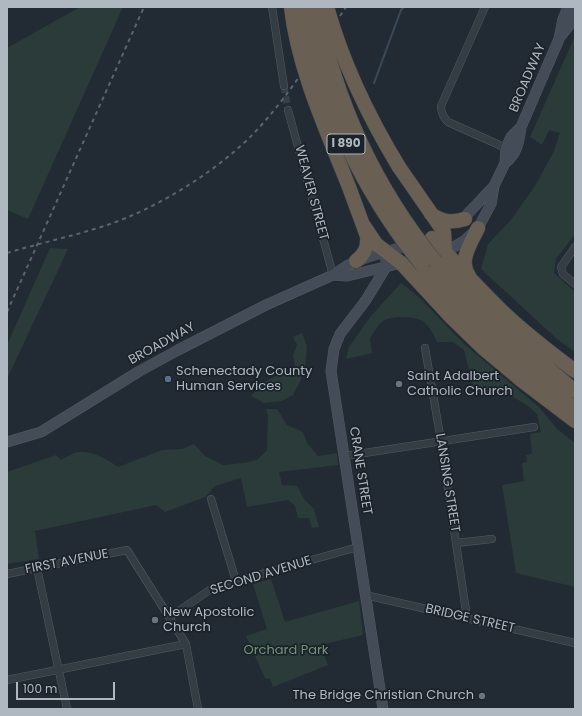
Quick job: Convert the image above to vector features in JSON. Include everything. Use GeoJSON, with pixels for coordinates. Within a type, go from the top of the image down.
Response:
{"type":"FeatureCollection","features":[{"type":"Feature","properties":{"kind":"highway"},"geometry":{"type":"LineString","coordinates":[[291,7],[295,29],[309,80],[367,236],[367,247],[365,252],[356,261]]}},
{"type":"Feature","properties":{"kind":"highway","name":"I 890"},"geometry":{"type":"LineString","coordinates":[[303,7],[317,65],[330,105],[345,143],[380,207],[422,265],[478,326],[575,409]]}},
{"type":"Feature","properties":{"kind":"highway","name":"I 890"},"geometry":{"type":"LineString","coordinates":[[317,7],[332,69],[360,143],[374,170],[411,230],[441,257],[487,316],[575,391]]}},
{"type":"Feature","properties":{"kind":"highway"},"geometry":{"type":"LineString","coordinates":[[327,7],[337,39],[368,112],[399,167],[431,214],[438,235],[441,257],[477,285]]}},
{"type":"Feature","properties":{"kind":"highway"},"geometry":{"type":"LineString","coordinates":[[431,214],[444,221],[451,222],[465,219]]}},
{"type":"Feature","properties":{"kind":"highway"},"geometry":{"type":"LineString","coordinates":[[364,226],[376,244],[401,263],[450,316],[484,349],[521,380],[575,421]]}},
{"type":"Feature","properties":{"kind":"highway"},"geometry":{"type":"LineString","coordinates":[[478,228],[464,261],[465,271],[519,327],[575,371]]}},
{"type":"Feature","properties":{"kind":"main road","name":"BROADWAY"},"geometry":{"type":"LineString","coordinates":[[7,442],[41,432],[138,372],[181,348],[281,298],[333,275],[356,261],[438,235],[465,219],[494,186],[505,164],[512,158],[519,142],[521,127],[559,39],[563,20],[568,7]]}},
{"type":"Feature","properties":{"kind":"main road","name":"BROADWAY"},"geometry":{"type":"LineString","coordinates":[[559,39],[571,23],[575,14]]}},
{"type":"Feature","properties":{"kind":"main road","name":"BROADWAY"},"geometry":{"type":"LineString","coordinates":[[505,164],[506,148],[511,137],[521,127]]}},
{"type":"Feature","properties":{"kind":"main road","name":"BROADWAY"},"geometry":{"type":"LineString","coordinates":[[333,275],[348,276],[401,263],[441,257],[464,241],[478,228],[491,204],[494,186]]}},
{"type":"Feature","properties":{"kind":"main road"},"geometry":{"type":"LineString","coordinates":[[386,252],[386,267]]}},
{"type":"Feature","properties":{"kind":"main road","name":"CRANE STREET"},"geometry":{"type":"LineString","coordinates":[[383,709],[331,371],[334,349],[340,334],[366,300],[386,267]]}},
{"type":"Feature","properties":{"kind":"street"},"geometry":{"type":"LineString","coordinates":[[272,7],[284,86]]}},
{"type":"Feature","properties":{"kind":"street"},"geometry":{"type":"LineString","coordinates":[[485,7],[441,106],[441,112],[448,122],[506,148]]}},
{"type":"Feature","properties":{"kind":"street","name":"WEAVER STREET"},"geometry":{"type":"LineString","coordinates":[[288,110],[333,275]]}},
{"type":"Feature","properties":{"kind":"street"},"geometry":{"type":"LineString","coordinates":[[575,247],[563,264],[562,270],[563,274],[575,284]]}},
{"type":"Feature","properties":{"kind":"street","name":"LANSING STREET"},"geometry":{"type":"LineString","coordinates":[[425,348],[441,441],[466,618]]}},
{"type":"Feature","properties":{"kind":"street"},"geometry":{"type":"LineString","coordinates":[[345,456],[534,427]]}},
{"type":"Feature","properties":{"kind":"street"},"geometry":{"type":"LineString","coordinates":[[211,499],[236,580]]}},
{"type":"Feature","properties":{"kind":"street"},"geometry":{"type":"LineString","coordinates":[[456,544],[492,539]]}},
{"type":"Feature","properties":{"kind":"street","name":"SECOND AVENUE"},"geometry":{"type":"LineString","coordinates":[[170,618],[211,589],[236,580],[358,547]]}},
{"type":"Feature","properties":{"kind":"street","name":"FIRST AVENUE"},"geometry":{"type":"LineString","coordinates":[[7,574],[127,550],[170,618]]}},
{"type":"Feature","properties":{"kind":"street"},"geometry":{"type":"LineString","coordinates":[[37,568],[67,709]]}},
{"type":"Feature","properties":{"kind":"street","name":"BRIDGE STREET"},"geometry":{"type":"LineString","coordinates":[[365,595],[575,643]]}},
{"type":"Feature","properties":{"kind":"street"},"geometry":{"type":"LineString","coordinates":[[170,618],[186,644],[198,709]]}},
{"type":"Feature","properties":{"kind":"street"},"geometry":{"type":"LineString","coordinates":[[7,680],[186,644]]}},
{"type":"Feature","properties":{"kind":"green space"},"geometry":{"type":"Polygon","coordinates":[[[80,7],[123,7],[28,219],[7,210],[7,48],[80,7]]]}},
{"type":"Feature","properties":{"kind":"green space"},"geometry":{"type":"Polygon","coordinates":[[[575,36],[575,234],[556,259],[554,273],[575,292],[575,352],[557,339],[481,269],[488,244],[510,221],[535,186],[554,151],[560,133],[549,130],[542,145],[530,137],[575,36]]]}},
{"type":"Feature","properties":{"kind":"green space"},"geometry":{"type":"Polygon","coordinates":[[[50,248],[68,249],[7,379],[7,345],[50,248]]]}},
{"type":"Feature","properties":{"kind":"green space"},"geometry":{"type":"Polygon","coordinates":[[[401,283],[419,297],[463,343],[539,407],[557,429],[575,443],[575,587],[516,573],[502,485],[524,481],[522,463],[527,462],[526,455],[532,454],[530,434],[541,432],[537,414],[528,406],[505,392],[475,394],[464,350],[453,342],[437,342],[427,325],[417,319],[398,317],[383,321],[377,327],[370,339],[372,353],[346,359],[349,347],[371,316],[401,283]]]}},
{"type":"Feature","properties":{"kind":"green space"},"geometry":{"type":"Polygon","coordinates":[[[302,333],[307,346],[305,367],[300,382],[293,395],[282,401],[264,403],[251,396],[263,383],[295,366],[293,355],[297,345],[293,337],[302,333]]]}},
{"type":"Feature","properties":{"kind":"green space"},"geometry":{"type":"Polygon","coordinates":[[[266,409],[277,409],[287,425],[303,432],[307,443],[318,456],[337,453],[338,465],[279,472],[282,485],[297,486],[304,499],[314,509],[319,527],[312,528],[309,518],[298,518],[295,506],[288,500],[247,507],[241,478],[215,486],[205,497],[165,512],[156,505],[35,531],[39,559],[7,564],[7,472],[56,455],[61,460],[79,452],[100,456],[118,467],[162,450],[182,449],[194,444],[205,456],[223,465],[257,460],[267,450],[268,416],[266,409]]]}},
{"type":"Feature","properties":{"kind":"green space","name":"Orchard Park"},"geometry":{"type":"Polygon","coordinates":[[[271,579],[285,622],[359,601],[363,635],[320,645],[328,665],[273,687],[270,679],[265,678],[246,636],[267,629],[253,584],[271,579]]]}},
{"type":"Feature","properties":{"kind":"waterway"},"geometry":{"type":"LineString","coordinates":[[374,83],[401,10],[404,7]]}},
{"type":"Feature","properties":{"kind":"tunnel"},"geometry":{"type":"LineString","coordinates":[[284,86],[288,110]]}},
{"type":"Feature","properties":{"kind":"railway"},"geometry":{"type":"LineString","coordinates":[[7,312],[144,7]]}},
{"type":"Feature","properties":{"kind":"railway"},"geometry":{"type":"LineString","coordinates":[[7,253],[95,229],[126,218],[166,199],[205,174],[240,146],[268,118],[303,72],[346,7]]}},
{"type":"Feature","properties":{"kind":"place","name":"Schenectady County Human Services"},"geometry":{"type":"Point","coordinates":[168,379]}},
{"type":"Feature","properties":{"kind":"place","name":"Saint Adalbert Catholic Church"},"geometry":{"type":"Point","coordinates":[399,384]}},
{"type":"Feature","properties":{"kind":"place","name":"New Apostolic Church"},"geometry":{"type":"Point","coordinates":[155,620]}},
{"type":"Feature","properties":{"kind":"place","name":"The Bridge Christian Church"},"geometry":{"type":"Point","coordinates":[482,696]}}]}
